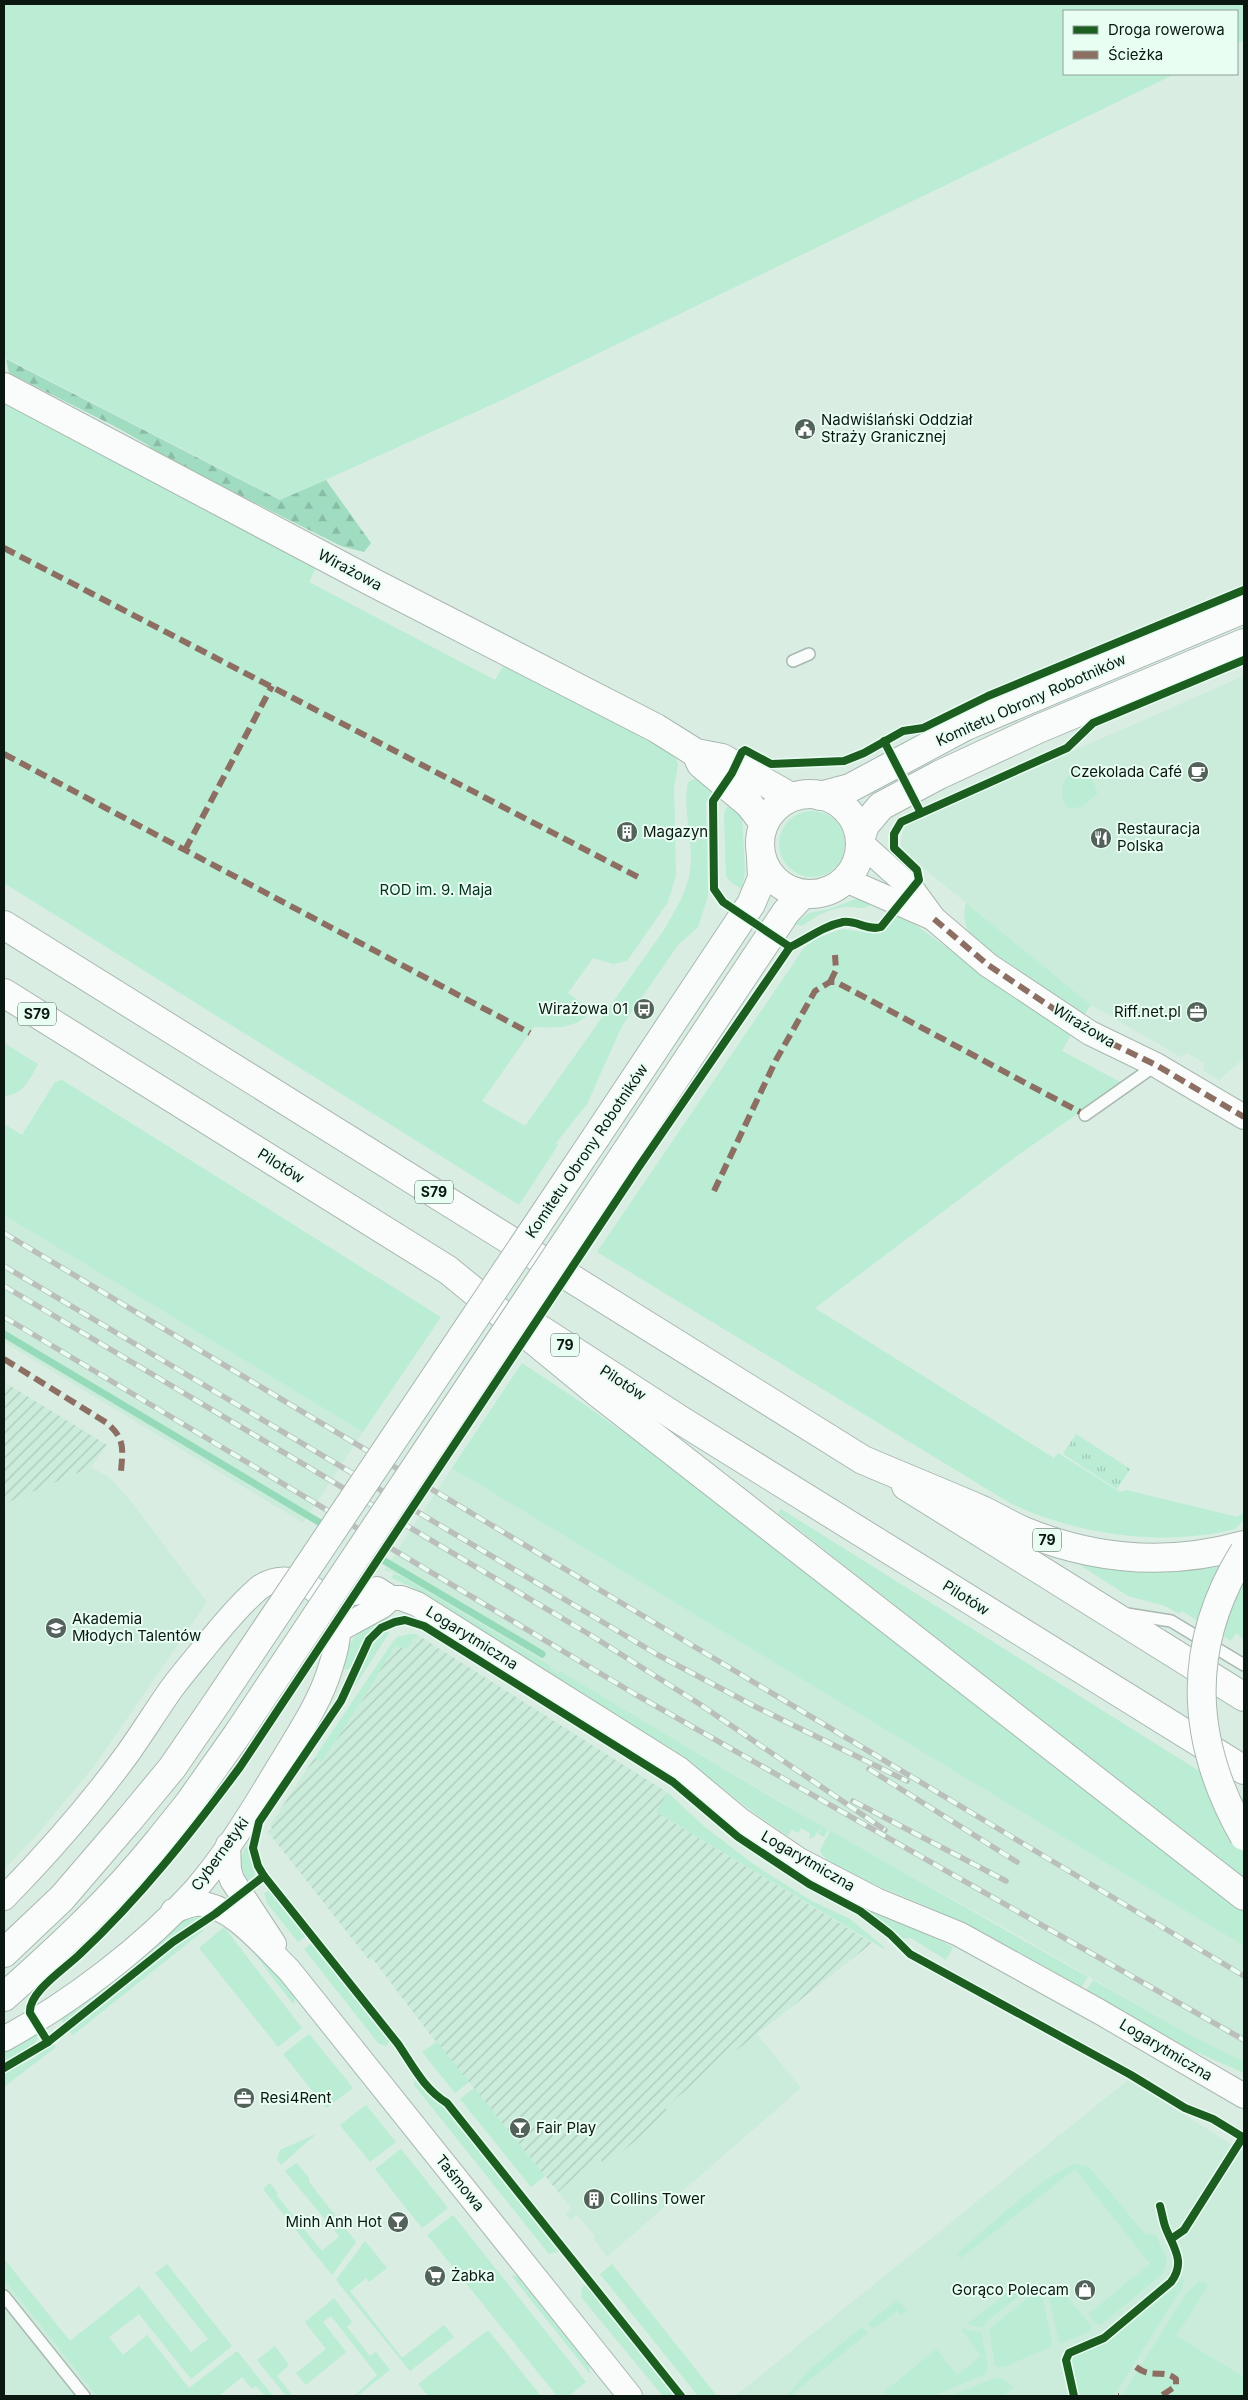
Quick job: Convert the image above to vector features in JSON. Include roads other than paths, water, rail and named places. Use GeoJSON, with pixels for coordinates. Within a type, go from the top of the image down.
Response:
{"type":"FeatureCollection","features":[{"type":"Feature","properties":{"kind":"main road","name":"Wirażowa"},"geometry":{"type":"LineString","coordinates":[[4,387],[374,583],[656,728],[696,753],[722,758],[791,797]]}},
{"type":"Feature","properties":{"kind":"main road","name":"Komitetu Obrony Robotników"},"geometry":{"type":"LineString","coordinates":[[820,796],[850,788],[966,726],[1244,609]]}},
{"type":"Feature","properties":{"kind":"main road","name":"Komitetu Obrony Robotników"},"geometry":{"type":"LineString","coordinates":[[861,840],[865,825],[881,806],[939,775],[1038,729],[1244,643]]}},
{"type":"Feature","properties":{"kind":"main road","name":"Wirażowa"},"geometry":{"type":"LineString","coordinates":[[696,753],[701,764],[749,804],[763,822]]}},
{"type":"Feature","properties":{"kind":"main road"},"geometry":{"type":"LineString","coordinates":[[809,794],[820,796],[831,800],[849,815],[861,840],[860,856],[855,871],[848,881],[832,892],[802,894],[789,889],[778,881],[761,857],[759,843],[763,822],[776,806],[791,797],[809,794]]}},
{"type":"Feature","properties":{"kind":"main road","name":"Komitetu Obrony Robotników"},"geometry":{"type":"LineString","coordinates":[[4,1953],[62,1898],[172,1768],[751,904],[762,878],[761,857]]}},
{"type":"Feature","properties":{"kind":"main road"},"geometry":{"type":"LineString","coordinates":[[4,1997],[80,1926],[137,1867],[189,1803],[237,1735],[786,912],[802,894]]}},
{"type":"Feature","properties":{"kind":"main road","name":"S79"},"geometry":{"type":"LineString","coordinates":[[4,925],[863,1460]]}},
{"type":"Feature","properties":{"kind":"main road","name":"Pilotów"},"geometry":{"type":"LineString","coordinates":[[4,992],[448,1270],[682,1421],[1244,1770]]}},
{"type":"Feature","properties":{"kind":"main road"},"geometry":{"type":"LineString","coordinates":[[448,1270],[598,1393],[1244,1896]]}},
{"type":"Feature","properties":{"kind":"main road"},"geometry":{"type":"LineString","coordinates":[[863,1460],[1244,1697]]}},
{"type":"Feature","properties":{"kind":"main road","name":"79"},"geometry":{"type":"LineString","coordinates":[[863,1460],[983,1511],[1025,1532],[1059,1544],[1123,1557],[1172,1559],[1210,1554],[1244,1545]]}},
{"type":"Feature","properties":{"kind":"main road"},"geometry":{"type":"LineString","coordinates":[[1244,1552],[1222,1594],[1212,1623],[1205,1653],[1201,1694],[1202,1715],[1213,1768],[1225,1799],[1244,1836]]}},
{"type":"Feature","properties":{"kind":"street","name":"Wirażowa"},"geometry":{"type":"LineString","coordinates":[[861,840],[912,889],[934,919],[988,965],[1090,1033],[1156,1065],[1244,1117]]}},
{"type":"Feature","properties":{"kind":"street","name":"Wirażowa"},"geometry":{"type":"LineString","coordinates":[[848,881],[934,919]]}},
{"type":"Feature","properties":{"kind":"street"},"geometry":{"type":"LineString","coordinates":[[4,1898],[99,1790],[134,1745],[172,1688],[240,1605],[271,1581],[278,1579],[299,1582],[314,1588],[326,1602],[338,1630],[382,1606],[391,1598]]}},
{"type":"Feature","properties":{"kind":"street","name":"Logarytmiczna"},"geometry":{"type":"LineString","coordinates":[[326,1602],[337,1596],[377,1589],[391,1598],[411,1601],[430,1611],[679,1769],[740,1820],[799,1860],[876,1900],[960,1934],[1100,2012],[1244,2096]]}},
{"type":"Feature","properties":{"kind":"street","name":"Cybernetyki"},"geometry":{"type":"LineString","coordinates":[[4,2039],[84,1988],[141,1941],[196,1888],[228,1845],[261,1795],[306,1720],[330,1671],[338,1630]]}},
{"type":"Feature","properties":{"kind":"street","name":"Taśmowa"},"geometry":{"type":"LineString","coordinates":[[228,1845],[229,1870],[235,1884],[289,1970]]}},
{"type":"Feature","properties":{"kind":"street","name":"Taśmowa"},"geometry":{"type":"LineString","coordinates":[[172,1911],[194,1904],[216,1907],[242,1924],[289,1970],[630,2396]]}},
{"type":"Feature","properties":{"kind":"lane"},"geometry":{"type":"LineString","coordinates":[[793,661],[809,654]]}},
{"type":"Feature","properties":{"kind":"lane"},"geometry":{"type":"LineString","coordinates":[[1085,1115],[1156,1065]]}},
{"type":"Feature","properties":{"kind":"lane"},"geometry":{"type":"LineString","coordinates":[[1091,1602],[1117,1612],[1172,1621],[1244,1665]]}},
{"type":"Feature","properties":{"kind":"lane"},"geometry":{"type":"LineString","coordinates":[[4,2296],[84,2396]]}},
{"type":"Feature","properties":{"kind":"waterway"},"geometry":{"type":"LineString","coordinates":[[4,1334],[329,1528]]}},
{"type":"Feature","properties":{"kind":"waterway"},"geometry":{"type":"LineString","coordinates":[[366,1550],[542,1654]]}},
{"type":"Feature","properties":{"kind":"railway"},"geometry":{"type":"LineString","coordinates":[[4,1233],[1244,1976]]}},
{"type":"Feature","properties":{"kind":"railway"},"geometry":{"type":"LineString","coordinates":[[4,1266],[658,1655],[754,1706],[907,1781]]}},
{"type":"Feature","properties":{"kind":"railway"},"geometry":{"type":"LineString","coordinates":[[4,1286],[592,1636],[698,1703],[885,1830]]}},
{"type":"Feature","properties":{"kind":"railway"},"geometry":{"type":"LineString","coordinates":[[4,1317],[633,1693],[1244,2040]]}},
{"type":"Feature","properties":{"kind":"railway"},"geometry":{"type":"LineString","coordinates":[[869,1769],[1017,1862]]}},
{"type":"Feature","properties":{"kind":"railway"},"geometry":{"type":"LineString","coordinates":[[853,1801],[1006,1881]]}},
{"type":"Feature","properties":{"kind":"place","name":"Nadwiślański Oddział Straży Granicznej"},"geometry":{"type":"Point","coordinates":[805,429]}},
{"type":"Feature","properties":{"kind":"place","name":"Czekolada Café"},"geometry":{"type":"Point","coordinates":[1198,772]}},
{"type":"Feature","properties":{"kind":"place","name":"Magazyn"},"geometry":{"type":"Point","coordinates":[627,832]}},
{"type":"Feature","properties":{"kind":"place","name":"Restauracja Polska"},"geometry":{"type":"Point","coordinates":[1101,838]}},
{"type":"Feature","properties":{"kind":"place","name":"Wirażowa 01"},"geometry":{"type":"Point","coordinates":[644,1009]}},
{"type":"Feature","properties":{"kind":"place","name":"Riff.net.pl"},"geometry":{"type":"Point","coordinates":[1197,1012]}},
{"type":"Feature","properties":{"kind":"place","name":"Akademia Młodych Talentów"},"geometry":{"type":"Point","coordinates":[56,1628]}},
{"type":"Feature","properties":{"kind":"place","name":"Resi4Rent"},"geometry":{"type":"Point","coordinates":[244,2098]}},
{"type":"Feature","properties":{"kind":"place","name":"Fair Play"},"geometry":{"type":"Point","coordinates":[520,2128]}},
{"type":"Feature","properties":{"kind":"place","name":"Collins Tower"},"geometry":{"type":"Point","coordinates":[594,2199]}},
{"type":"Feature","properties":{"kind":"place","name":"Minh Anh Hot"},"geometry":{"type":"Point","coordinates":[398,2222]}},
{"type":"Feature","properties":{"kind":"place","name":"Żabka"},"geometry":{"type":"Point","coordinates":[435,2276]}},
{"type":"Feature","properties":{"kind":"place","name":"Gorąco Polecam"},"geometry":{"type":"Point","coordinates":[1085,2290]}},
{"type":"Feature","properties":{"kind":"park label","name":"ROD im. 9. Maja"},"geometry":{"type":"Point","coordinates":[436,890]}}]}
